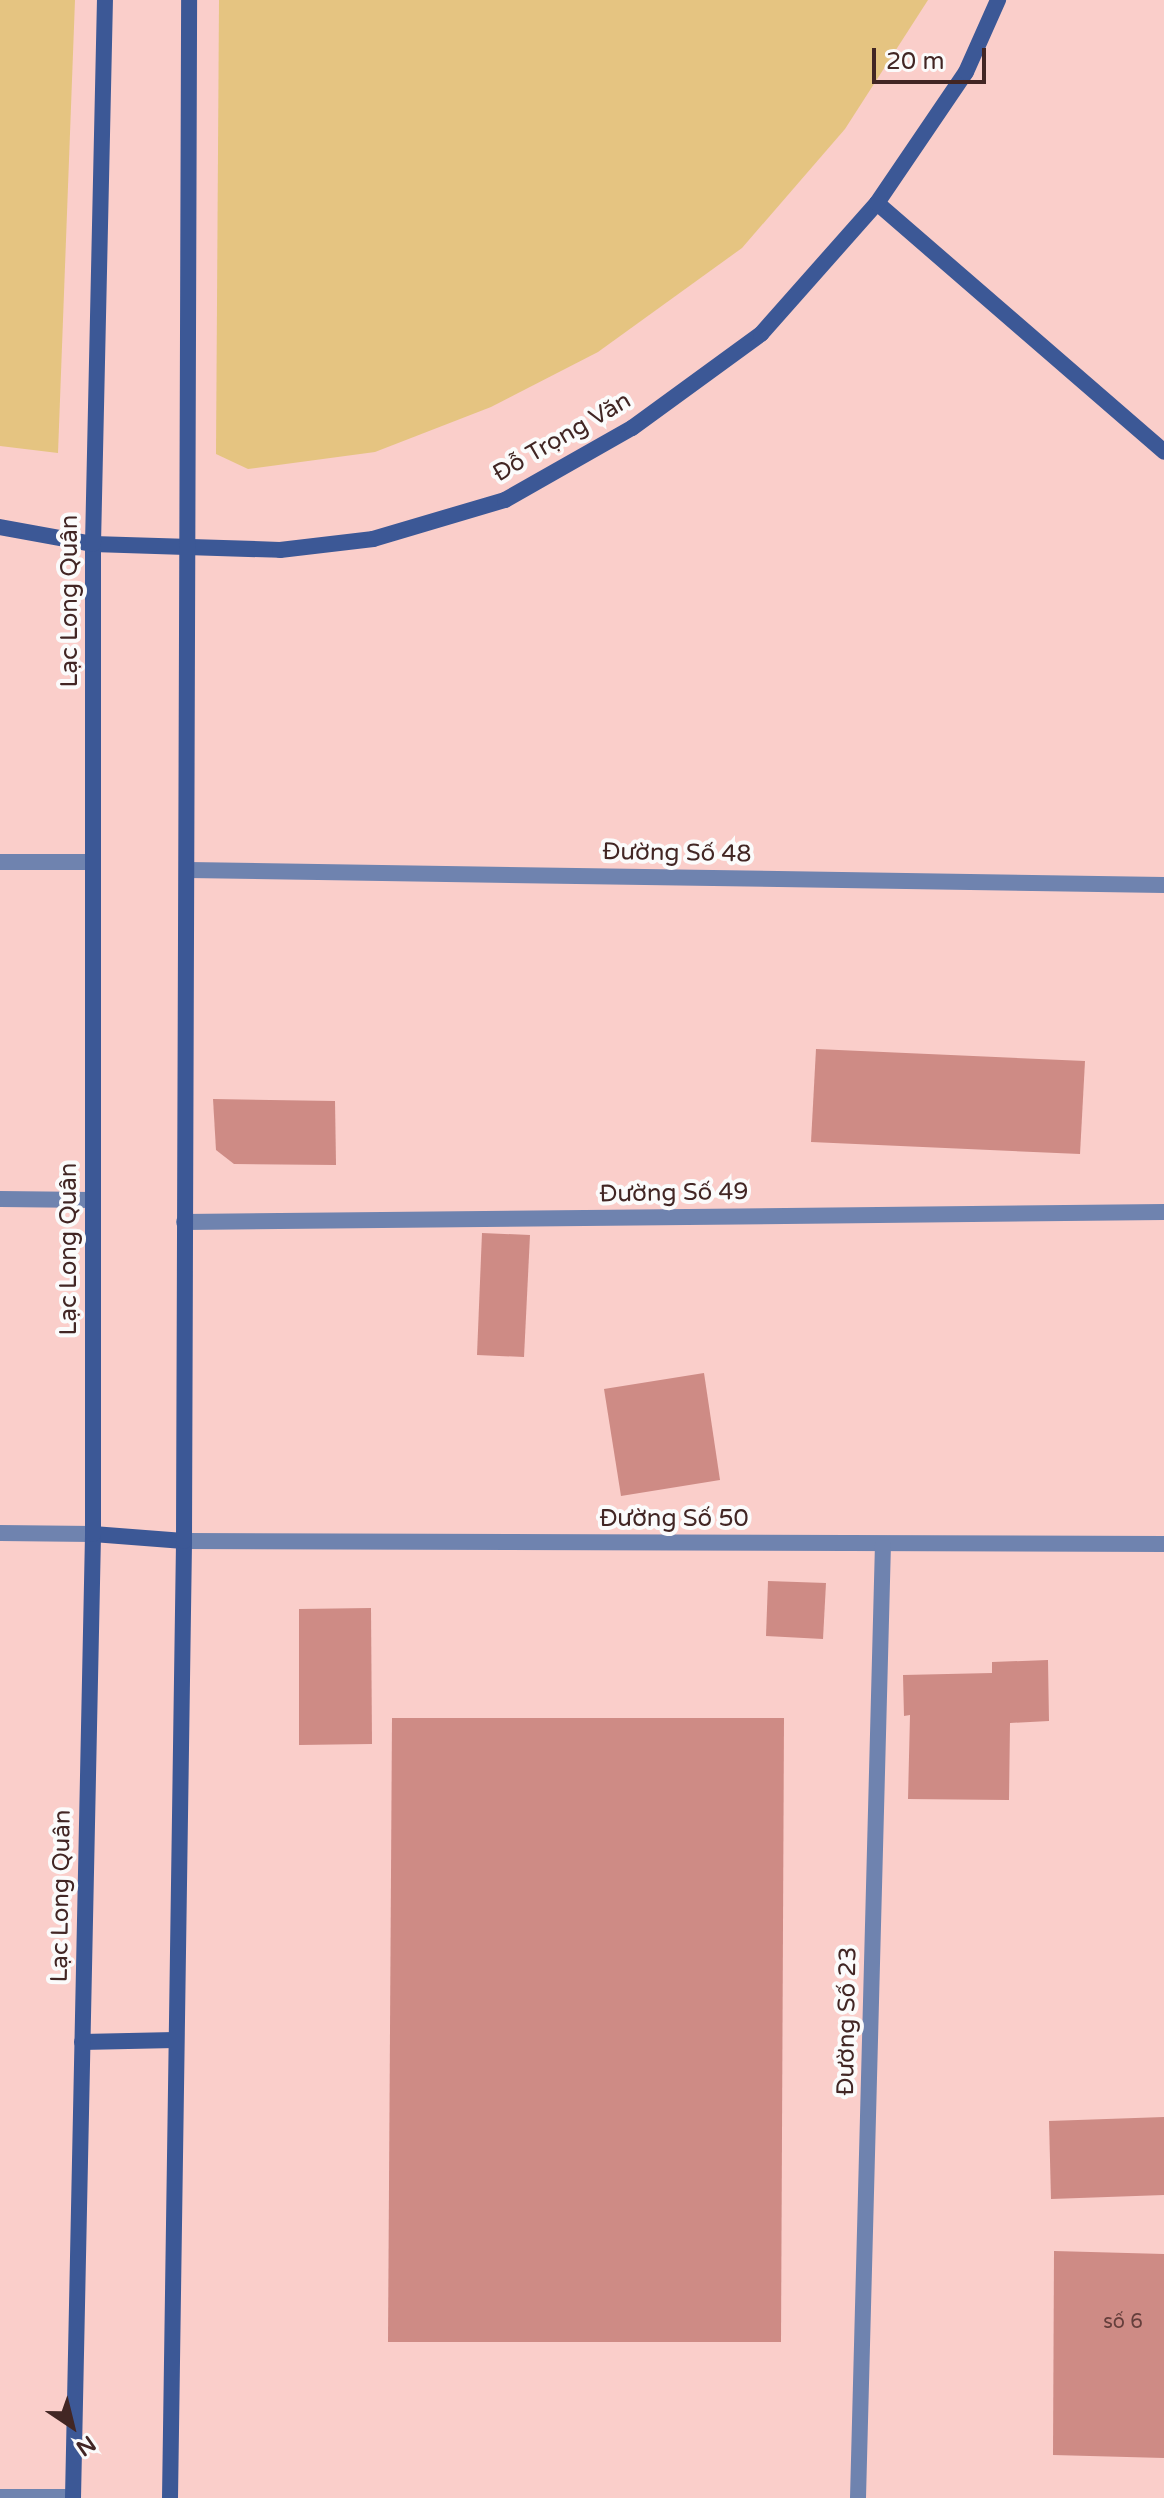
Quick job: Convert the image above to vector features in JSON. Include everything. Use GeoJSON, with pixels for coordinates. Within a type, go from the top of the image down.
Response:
{"type":"FeatureCollection","features":[{"type":"Feature","properties":{"kind":"main road","name":"Lạc Long Quân"},"geometry":{"type":"LineString","coordinates":[[73,2498],[93,1534],[93,544],[105,0]]}},
{"type":"Feature","properties":{"kind":"main road"},"geometry":{"type":"LineString","coordinates":[[170,2498],[184,1541],[184,1222],[192,550],[189,0]]}},
{"type":"Feature","properties":{"kind":"main road","name":"Đỗ Trọng Văn"},"geometry":{"type":"LineString","coordinates":[[0,527],[93,544],[192,550],[373,539],[505,500],[632,428],[761,334],[877,203],[966,72],[998,0]]}},
{"type":"Feature","properties":{"kind":"main road"},"geometry":{"type":"LineString","coordinates":[[877,203],[1164,452]]}},
{"type":"Feature","properties":{"kind":"main road"},"geometry":{"type":"LineString","coordinates":[[93,1534],[184,1541]]}},
{"type":"Feature","properties":{"kind":"main road"},"geometry":{"type":"LineString","coordinates":[[82,2042],[175,2040]]}},
{"type":"Feature","properties":{"kind":"main road"},"geometry":{"type":"LineString","coordinates":[[73,2498],[83,2498]]}},
{"type":"Feature","properties":{"kind":"street"},"geometry":{"type":"LineString","coordinates":[[0,862],[93,862]]}},
{"type":"Feature","properties":{"kind":"street","name":"Đường Số 48"},"geometry":{"type":"LineString","coordinates":[[188,870],[1164,885]]}},
{"type":"Feature","properties":{"kind":"street"},"geometry":{"type":"LineString","coordinates":[[0,1199],[92,1200]]}},
{"type":"Feature","properties":{"kind":"street","name":"Đường Số 49"},"geometry":{"type":"LineString","coordinates":[[184,1222],[1164,1212]]}},
{"type":"Feature","properties":{"kind":"street"},"geometry":{"type":"LineString","coordinates":[[0,1533],[93,1534]]}},
{"type":"Feature","properties":{"kind":"street","name":"Đường Số 50"},"geometry":{"type":"LineString","coordinates":[[184,1541],[1164,1544]]}},
{"type":"Feature","properties":{"kind":"street","name":"Đường Số 23"},"geometry":{"type":"LineString","coordinates":[[858,2498],[883,1545]]}},
{"type":"Feature","properties":{"kind":"street"},"geometry":{"type":"LineString","coordinates":[[0,2497],[73,2498]]}},
{"type":"Feature","properties":{"kind":"shaded area"},"geometry":{"type":"Polygon","coordinates":[[[0,0],[75,0],[58,453],[0,446],[0,0]]]}},
{"type":"Feature","properties":{"kind":"shaded area"},"geometry":{"type":"Polygon","coordinates":[[[219,0],[928,0],[845,129],[742,248],[598,352],[491,407],[375,452],[248,469],[216,454],[219,0]]]}},
{"type":"Feature","properties":{"kind":"building"},"geometry":{"type":"Polygon","coordinates":[[[816,1049],[1085,1061],[1080,1154],[811,1142],[816,1049]]]}},
{"type":"Feature","properties":{"kind":"building"},"geometry":{"type":"Polygon","coordinates":[[[213,1099],[335,1101],[336,1165],[234,1164],[216,1150],[213,1099]]]}},
{"type":"Feature","properties":{"kind":"building"},"geometry":{"type":"Polygon","coordinates":[[[482,1233],[530,1235],[524,1357],[477,1355],[482,1233]]]}},
{"type":"Feature","properties":{"kind":"building"},"geometry":{"type":"Polygon","coordinates":[[[704,1373],[720,1480],[621,1496],[604,1389],[704,1373]]]}},
{"type":"Feature","properties":{"kind":"building"},"geometry":{"type":"Polygon","coordinates":[[[768,1581],[826,1583],[823,1639],[766,1636],[768,1581]]]}},
{"type":"Feature","properties":{"kind":"building"},"geometry":{"type":"Polygon","coordinates":[[[371,1608],[372,1744],[299,1745],[299,1609],[371,1608]]]}},
{"type":"Feature","properties":{"kind":"building"},"geometry":{"type":"Polygon","coordinates":[[[1048,1660],[1049,1721],[1010,1723],[1009,1800],[908,1799],[910,1715],[904,1716],[903,1675],[992,1673],[992,1662],[1048,1660]]]}},
{"type":"Feature","properties":{"kind":"building"},"geometry":{"type":"Polygon","coordinates":[[[392,1718],[784,1718],[781,2342],[388,2342],[392,1718]]]}},
{"type":"Feature","properties":{"kind":"building"},"geometry":{"type":"Polygon","coordinates":[[[1164,2117],[1164,2195],[1051,2199],[1049,2121],[1164,2117]]]}},
{"type":"Feature","properties":{"kind":"building"},"geometry":{"type":"Polygon","coordinates":[[[1054,2251],[1164,2254],[1164,2458],[1053,2455],[1054,2251]]]}}]}
